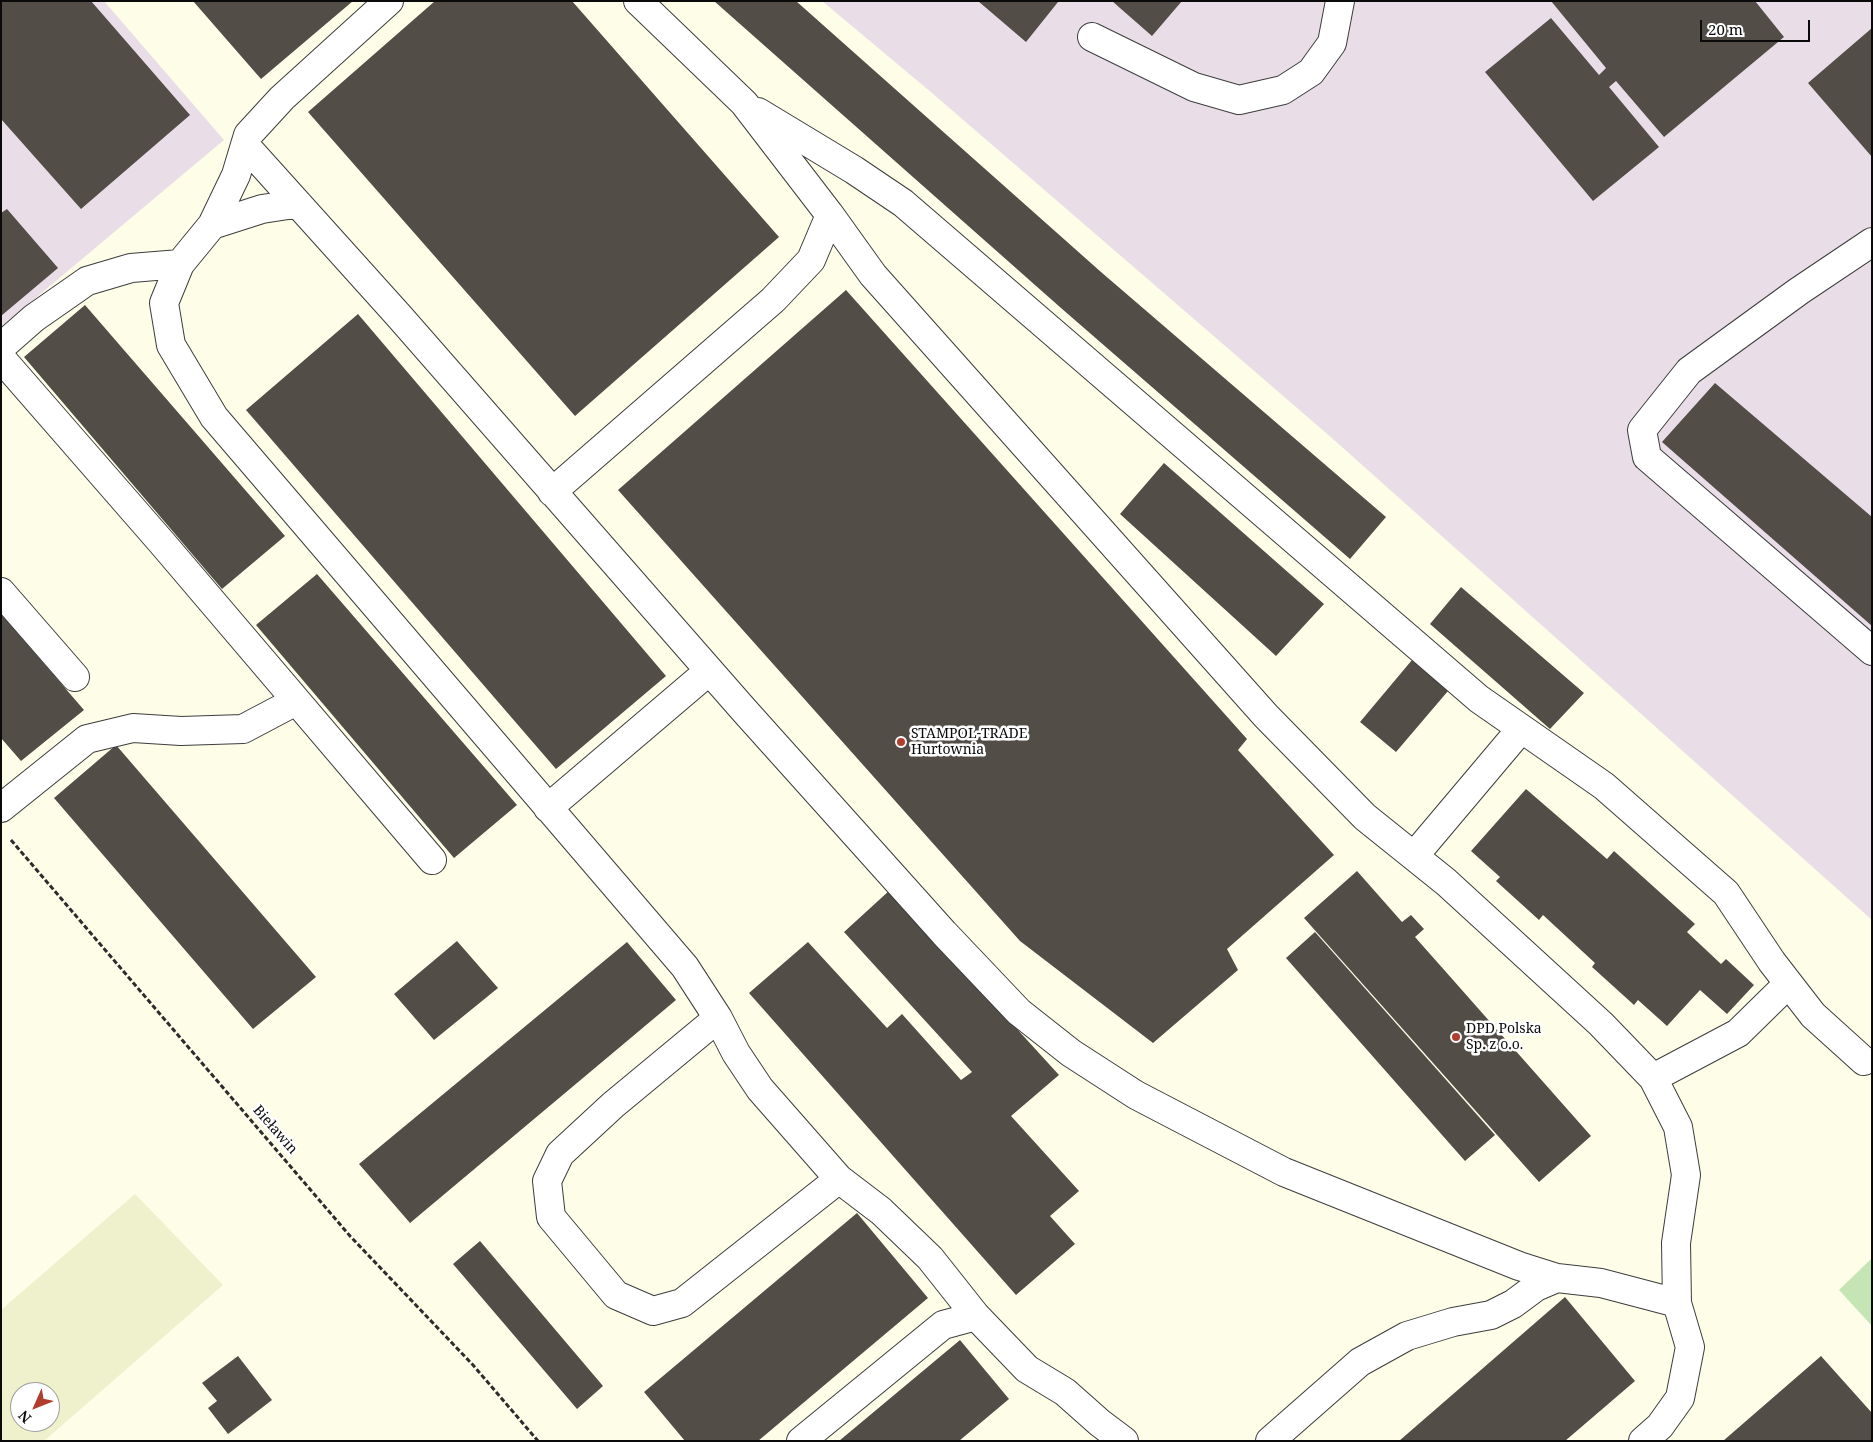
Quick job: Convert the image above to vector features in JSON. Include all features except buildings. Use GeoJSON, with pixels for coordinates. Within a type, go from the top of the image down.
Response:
{"type":"FeatureCollection","features":[{"type":"Feature","properties":{"kind":"lane"},"geometry":{"type":"LineString","coordinates":[[390,1],[282,98],[248,135],[236,175],[212,225],[180,264],[164,304],[171,345],[214,418],[685,967],[718,1018],[736,1053],[760,1089],[839,1179],[881,1211],[930,1258],[976,1316],[1027,1370],[1065,1392],[1124,1441]]}},
{"type":"Feature","properties":{"kind":"lane"},"geometry":{"type":"LineString","coordinates":[[638,1],[744,104],[830,215],[873,275],[1266,716],[1365,817],[1446,882],[1594,1018],[1653,1078],[1678,1128],[1686,1175],[1676,1243],[1677,1302],[1690,1347],[1680,1398],[1660,1426],[1643,1441]]}},
{"type":"Feature","properties":{"kind":"lane"},"geometry":{"type":"LineString","coordinates":[[1092,37],[1194,87],[1239,100],[1283,90],[1311,72],[1332,43],[1340,1]]}},
{"type":"Feature","properties":{"kind":"lane"},"geometry":{"type":"LineString","coordinates":[[744,104],[854,170],[903,203],[1464,687],[1604,786],[1726,893],[1772,962],[1813,1015],[1864,1061]]}},
{"type":"Feature","properties":{"kind":"lane"},"geometry":{"type":"LineString","coordinates":[[245,145],[944,933],[1012,1005],[1071,1053],[1136,1095],[1284,1172],[1519,1266],[1557,1278],[1601,1283],[1677,1302]]}},
{"type":"Feature","properties":{"kind":"lane"},"geometry":{"type":"LineString","coordinates":[[212,225],[262,209],[299,205]]}},
{"type":"Feature","properties":{"kind":"lane"},"geometry":{"type":"LineString","coordinates":[[552,492],[773,300],[811,260],[830,215]]}},
{"type":"Feature","properties":{"kind":"lane"},"geometry":{"type":"LineString","coordinates":[[1872,242],[1799,291],[1689,371],[1642,430],[1647,457],[1872,651]]}},
{"type":"Feature","properties":{"kind":"lane"},"geometry":{"type":"LineString","coordinates":[[1,347],[34,318],[88,281],[131,268],[180,264]]}},
{"type":"Feature","properties":{"kind":"lane"},"geometry":{"type":"LineString","coordinates":[[1,358],[157,537],[432,860]]}},
{"type":"Feature","properties":{"kind":"lane"},"geometry":{"type":"LineString","coordinates":[[1,592],[76,677]]}},
{"type":"Feature","properties":{"kind":"lane"},"geometry":{"type":"LineString","coordinates":[[548,808],[709,670]]}},
{"type":"Feature","properties":{"kind":"lane"},"geometry":{"type":"LineString","coordinates":[[1,808],[87,739],[133,728],[181,731],[243,729],[296,701]]}},
{"type":"Feature","properties":{"kind":"lane"},"geometry":{"type":"LineString","coordinates":[[1414,856],[1521,729]]}},
{"type":"Feature","properties":{"kind":"lane"},"geometry":{"type":"LineString","coordinates":[[1653,1078],[1738,1033],[1788,984]]}},
{"type":"Feature","properties":{"kind":"lane"},"geometry":{"type":"LineString","coordinates":[[718,1018],[613,1105],[560,1154],[547,1181],[551,1217],[616,1295],[653,1311],[682,1303],[839,1179]]}},
{"type":"Feature","properties":{"kind":"lane"},"geometry":{"type":"LineString","coordinates":[[1270,1441],[1360,1362],[1407,1336],[1453,1322],[1491,1315],[1513,1304],[1536,1287],[1557,1278]]}},
{"type":"Feature","properties":{"kind":"lane"},"geometry":{"type":"LineString","coordinates":[[801,1441],[943,1325],[976,1316]]}},
{"type":"Feature","properties":{"kind":"path","name":"Bieławin"},"geometry":{"type":"LineString","coordinates":[[8,836],[350,1236],[473,1365],[538,1441]]}},
{"type":"Feature","properties":{"kind":"shaded area"},"geometry":{"type":"Polygon","coordinates":[[[1,1],[104,1],[224,140],[1,327],[1,1]]]}},
{"type":"Feature","properties":{"kind":"shaded area"},"geometry":{"type":"Polygon","coordinates":[[[822,1],[1872,1],[1872,920],[1333,439],[932,93],[822,1]]]}},
{"type":"Feature","properties":{"kind":"green space"},"geometry":{"type":"Polygon","coordinates":[[[135,1194],[223,1285],[60,1427],[60,1382],[10,1382],[10,1432],[54,1432],[44,1441],[1,1441],[1,1310],[135,1194]]]}},
{"type":"Feature","properties":{"kind":"green space"},"geometry":{"type":"Polygon","coordinates":[[[1872,1258],[1872,1326],[1839,1290],[1872,1258]]]}},
{"type":"Feature","properties":{"kind":"place","name":"STAMPOL-TRADE Hurtownia"},"geometry":{"type":"Point","coordinates":[901,742]}},
{"type":"Feature","properties":{"kind":"place","name":"DPD Polska Sp. z o.o."},"geometry":{"type":"Point","coordinates":[1456,1037]}}]}
